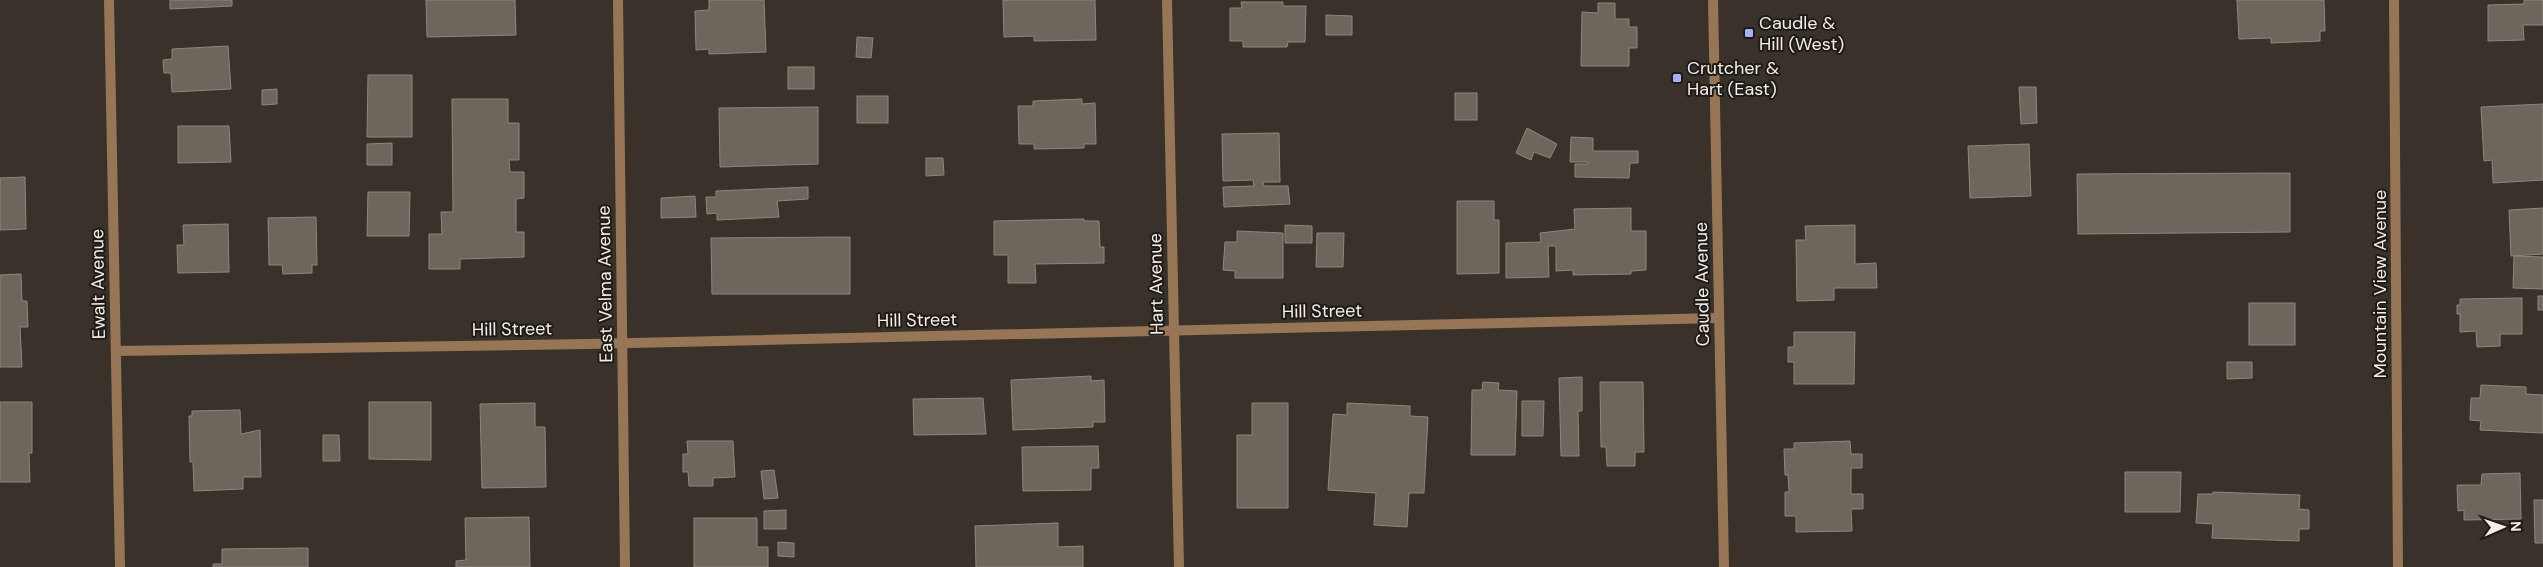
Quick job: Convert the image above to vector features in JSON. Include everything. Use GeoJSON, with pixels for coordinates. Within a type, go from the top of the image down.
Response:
{"type":"FeatureCollection","features":[{"type":"Feature","properties":{"kind":"street","name":"Ewalt Avenue"},"geometry":{"type":"LineString","coordinates":[[109,0],[120,567]]}},
{"type":"Feature","properties":{"kind":"street","name":"East Velma Avenue"},"geometry":{"type":"LineString","coordinates":[[618,0],[625,567]]}},
{"type":"Feature","properties":{"kind":"street","name":"Hart Avenue"},"geometry":{"type":"LineString","coordinates":[[1167,0],[1179,567]]}},
{"type":"Feature","properties":{"kind":"street","name":"Caudle Avenue"},"geometry":{"type":"LineString","coordinates":[[1713,0],[1724,567]]}},
{"type":"Feature","properties":{"kind":"street","name":"Mountain View Avenue"},"geometry":{"type":"LineString","coordinates":[[2394,0],[2398,567]]}},
{"type":"Feature","properties":{"kind":"street","name":"Hill Street"},"geometry":{"type":"LineString","coordinates":[[116,351],[622,343],[1719,318]]}},
{"type":"Feature","properties":{"kind":"building"},"geometry":{"type":"Polygon","coordinates":[[[170,0],[232,0],[232,6],[170,9],[170,0]]]}},
{"type":"Feature","properties":{"kind":"building"},"geometry":{"type":"Polygon","coordinates":[[[426,0],[515,0],[516,35],[427,37],[426,0]]]}},
{"type":"Feature","properties":{"kind":"building"},"geometry":{"type":"Polygon","coordinates":[[[709,0],[764,0],[766,52],[709,54],[709,49],[696,50],[695,11],[709,10],[709,0]]]}},
{"type":"Feature","properties":{"kind":"building"},"geometry":{"type":"Polygon","coordinates":[[[1003,0],[1095,0],[1096,40],[1034,41],[1034,36],[1004,37],[1003,0]]]}},
{"type":"Feature","properties":{"kind":"building"},"geometry":{"type":"Polygon","coordinates":[[[2237,0],[2324,0],[2325,31],[2320,31],[2320,41],[2271,43],[2271,38],[2239,39],[2237,0]]]}},
{"type":"Feature","properties":{"kind":"building"},"geometry":{"type":"Polygon","coordinates":[[[2524,0],[2543,0],[2543,25],[2523,25],[2524,40],[2488,41],[2488,5],[2524,4],[2524,0]]]}},
{"type":"Feature","properties":{"kind":"building"},"geometry":{"type":"Polygon","coordinates":[[[1241,2],[1283,2],[1283,6],[1306,6],[1305,42],[1288,42],[1287,47],[1243,47],[1243,41],[1230,41],[1230,8],[1242,8],[1241,2]]]}},
{"type":"Feature","properties":{"kind":"building"},"geometry":{"type":"Polygon","coordinates":[[[1598,3],[1615,3],[1615,19],[1629,19],[1629,27],[1637,27],[1637,48],[1629,48],[1629,66],[1581,66],[1582,12],[1598,13],[1598,3]]]}},
{"type":"Feature","properties":{"kind":"building"},"geometry":{"type":"Polygon","coordinates":[[[1326,15],[1352,16],[1352,35],[1326,35],[1326,15]]]}},
{"type":"Feature","properties":{"kind":"building"},"geometry":{"type":"Polygon","coordinates":[[[857,37],[873,38],[871,58],[856,57],[857,37]]]}},
{"type":"Feature","properties":{"kind":"building"},"geometry":{"type":"Polygon","coordinates":[[[228,46],[231,89],[172,92],[171,73],[164,73],[163,60],[172,59],[172,49],[228,46]]]}},
{"type":"Feature","properties":{"kind":"building"},"geometry":{"type":"Polygon","coordinates":[[[788,67],[814,67],[814,89],[788,89],[788,67]]]}},
{"type":"Feature","properties":{"kind":"building"},"geometry":{"type":"Polygon","coordinates":[[[368,75],[412,75],[412,137],[367,137],[368,75]]]}},
{"type":"Feature","properties":{"kind":"building"},"geometry":{"type":"Polygon","coordinates":[[[2019,87],[2036,87],[2037,123],[2021,124],[2019,87]]]}},
{"type":"Feature","properties":{"kind":"building"},"geometry":{"type":"Polygon","coordinates":[[[277,89],[277,104],[262,105],[262,90],[277,89]]]}},
{"type":"Feature","properties":{"kind":"building"},"geometry":{"type":"Polygon","coordinates":[[[1455,93],[1477,93],[1477,120],[1455,120],[1455,93]]]}},
{"type":"Feature","properties":{"kind":"building"},"geometry":{"type":"Polygon","coordinates":[[[857,96],[888,96],[888,123],[857,123],[857,96]]]}},
{"type":"Feature","properties":{"kind":"building"},"geometry":{"type":"Polygon","coordinates":[[[452,99],[508,99],[508,123],[519,123],[519,160],[509,160],[510,172],[524,172],[524,198],[516,199],[516,232],[524,232],[524,257],[460,259],[460,269],[429,269],[429,234],[442,234],[441,212],[453,212],[452,99]]]}},
{"type":"Feature","properties":{"kind":"building"},"geometry":{"type":"Polygon","coordinates":[[[1082,99],[1082,104],[1095,103],[1096,144],[1084,144],[1084,148],[1034,149],[1034,144],[1019,144],[1018,106],[1033,106],[1033,101],[1082,99]]]}},
{"type":"Feature","properties":{"kind":"building"},"geometry":{"type":"Polygon","coordinates":[[[2543,104],[2543,180],[2493,183],[2492,160],[2484,161],[2481,107],[2543,104]]]}},
{"type":"Feature","properties":{"kind":"building"},"geometry":{"type":"Polygon","coordinates":[[[818,107],[818,164],[720,167],[719,108],[818,107]]]}},
{"type":"Feature","properties":{"kind":"building"},"geometry":{"type":"Polygon","coordinates":[[[178,126],[229,126],[231,162],[178,163],[178,126]]]}},
{"type":"Feature","properties":{"kind":"building"},"geometry":{"type":"Polygon","coordinates":[[[1527,128],[1557,144],[1550,158],[1534,152],[1531,160],[1516,153],[1527,128]]]}},
{"type":"Feature","properties":{"kind":"building"},"geometry":{"type":"Polygon","coordinates":[[[1279,133],[1280,182],[1263,182],[1264,186],[1288,186],[1290,204],[1224,207],[1223,187],[1254,186],[1253,180],[1223,181],[1222,134],[1279,133]]]}},
{"type":"Feature","properties":{"kind":"building"},"geometry":{"type":"Polygon","coordinates":[[[1571,137],[1593,138],[1593,151],[1638,151],[1638,163],[1630,163],[1629,178],[1575,177],[1575,164],[1588,164],[1588,162],[1570,162],[1571,137]]]}},
{"type":"Feature","properties":{"kind":"building"},"geometry":{"type":"Polygon","coordinates":[[[392,143],[392,165],[367,165],[367,144],[392,143]]]}},
{"type":"Feature","properties":{"kind":"building"},"geometry":{"type":"Polygon","coordinates":[[[2029,144],[2031,196],[1970,198],[1968,146],[2029,144]]]}},
{"type":"Feature","properties":{"kind":"building"},"geometry":{"type":"Polygon","coordinates":[[[926,158],[943,158],[944,175],[926,176],[926,158]]]}},
{"type":"Feature","properties":{"kind":"building"},"geometry":{"type":"Polygon","coordinates":[[[2290,173],[2290,232],[2078,234],[2077,174],[2290,173]]]}},
{"type":"Feature","properties":{"kind":"building"},"geometry":{"type":"Polygon","coordinates":[[[25,177],[26,229],[0,230],[0,178],[25,177]]]}},
{"type":"Feature","properties":{"kind":"building"},"geometry":{"type":"Polygon","coordinates":[[[808,187],[808,199],[777,201],[779,217],[717,220],[717,213],[707,214],[706,197],[716,197],[716,191],[808,187]]]}},
{"type":"Feature","properties":{"kind":"building"},"geometry":{"type":"Polygon","coordinates":[[[368,192],[410,192],[409,236],[367,236],[368,192]]]}},
{"type":"Feature","properties":{"kind":"building"},"geometry":{"type":"Polygon","coordinates":[[[695,196],[696,217],[661,218],[661,198],[695,196]]]}},
{"type":"Feature","properties":{"kind":"building"},"geometry":{"type":"Polygon","coordinates":[[[1457,201],[1494,201],[1494,220],[1499,220],[1499,273],[1457,274],[1457,201]]]}},
{"type":"Feature","properties":{"kind":"building"},"geometry":{"type":"Polygon","coordinates":[[[1631,208],[1631,231],[1646,231],[1646,270],[1631,271],[1631,274],[1573,275],[1573,270],[1556,271],[1556,246],[1548,246],[1549,277],[1506,278],[1506,243],[1541,242],[1540,233],[1575,229],[1574,209],[1631,208]]]}},
{"type":"Feature","properties":{"kind":"building"},"geometry":{"type":"Polygon","coordinates":[[[2543,208],[2543,254],[2511,256],[2509,210],[2543,208]]]}},
{"type":"Feature","properties":{"kind":"building"},"geometry":{"type":"Polygon","coordinates":[[[316,217],[317,265],[312,265],[312,273],[283,274],[282,265],[269,265],[268,218],[316,217]]]}},
{"type":"Feature","properties":{"kind":"building"},"geometry":{"type":"Polygon","coordinates":[[[1084,219],[1084,221],[1099,221],[1100,247],[1104,247],[1104,263],[1035,264],[1036,283],[1008,283],[1008,255],[994,255],[994,221],[1084,219]]]}},
{"type":"Feature","properties":{"kind":"building"},"geometry":{"type":"Polygon","coordinates":[[[228,224],[229,272],[178,273],[177,245],[184,245],[183,225],[228,224]]]}},
{"type":"Feature","properties":{"kind":"building"},"geometry":{"type":"Polygon","coordinates":[[[1285,225],[1312,226],[1312,243],[1285,243],[1285,225]]]}},
{"type":"Feature","properties":{"kind":"building"},"geometry":{"type":"Polygon","coordinates":[[[1855,225],[1855,264],[1876,263],[1877,288],[1834,288],[1834,300],[1797,301],[1796,240],[1806,240],[1805,226],[1855,225]]]}},
{"type":"Feature","properties":{"kind":"building"},"geometry":{"type":"Polygon","coordinates":[[[1237,231],[1283,233],[1283,278],[1235,278],[1235,271],[1223,270],[1225,242],[1237,242],[1237,231]]]}},
{"type":"Feature","properties":{"kind":"building"},"geometry":{"type":"Polygon","coordinates":[[[1317,233],[1344,233],[1343,267],[1316,267],[1317,233]]]}},
{"type":"Feature","properties":{"kind":"building"},"geometry":{"type":"Polygon","coordinates":[[[850,237],[850,294],[712,294],[711,238],[850,237]]]}},
{"type":"Feature","properties":{"kind":"building"},"geometry":{"type":"Polygon","coordinates":[[[2514,256],[2543,257],[2543,289],[2513,288],[2514,256]]]}},
{"type":"Feature","properties":{"kind":"building"},"geometry":{"type":"Polygon","coordinates":[[[21,274],[22,301],[27,301],[28,327],[20,327],[22,367],[0,367],[0,275],[21,274]]]}},
{"type":"Feature","properties":{"kind":"building"},"geometry":{"type":"Polygon","coordinates":[[[2538,296],[2543,296],[2543,310],[2538,310],[2538,296]]]}},
{"type":"Feature","properties":{"kind":"building"},"geometry":{"type":"Polygon","coordinates":[[[2522,298],[2522,334],[2500,334],[2500,346],[2477,347],[2476,331],[2460,332],[2460,314],[2457,314],[2457,305],[2460,305],[2460,299],[2522,298]]]}},
{"type":"Feature","properties":{"kind":"building"},"geometry":{"type":"Polygon","coordinates":[[[2249,303],[2295,303],[2295,345],[2249,345],[2249,303]]]}},
{"type":"Feature","properties":{"kind":"building"},"geometry":{"type":"Polygon","coordinates":[[[1794,332],[1855,332],[1854,384],[1794,384],[1794,362],[1788,362],[1788,347],[1794,347],[1794,332]]]}},
{"type":"Feature","properties":{"kind":"building"},"geometry":{"type":"Polygon","coordinates":[[[2227,362],[2252,362],[2252,378],[2227,379],[2227,362]]]}},
{"type":"Feature","properties":{"kind":"building"},"geometry":{"type":"Polygon","coordinates":[[[1091,376],[1091,381],[1104,380],[1105,422],[1093,422],[1093,427],[1013,430],[1011,380],[1091,376]]]}},
{"type":"Feature","properties":{"kind":"building"},"geometry":{"type":"Polygon","coordinates":[[[1582,377],[1582,411],[1578,411],[1579,456],[1561,456],[1559,378],[1582,377]]]}},
{"type":"Feature","properties":{"kind":"building"},"geometry":{"type":"Polygon","coordinates":[[[1483,382],[1499,383],[1498,390],[1517,391],[1515,455],[1471,455],[1472,390],[1482,390],[1483,382]]]}},
{"type":"Feature","properties":{"kind":"building"},"geometry":{"type":"Polygon","coordinates":[[[1600,382],[1643,382],[1644,452],[1635,452],[1635,466],[1607,466],[1606,447],[1601,447],[1600,382]]]}},
{"type":"Feature","properties":{"kind":"building"},"geometry":{"type":"Polygon","coordinates":[[[2481,385],[2526,387],[2526,394],[2543,395],[2543,433],[2480,430],[2481,421],[2470,420],[2471,398],[2480,398],[2481,385]]]}},
{"type":"Feature","properties":{"kind":"building"},"geometry":{"type":"Polygon","coordinates":[[[983,398],[986,434],[914,435],[913,399],[983,398]]]}},
{"type":"Feature","properties":{"kind":"building"},"geometry":{"type":"Polygon","coordinates":[[[1522,401],[1544,401],[1543,436],[1522,436],[1522,401]]]}},
{"type":"Feature","properties":{"kind":"building"},"geometry":{"type":"Polygon","coordinates":[[[0,402],[32,402],[32,453],[29,453],[30,482],[0,482],[0,402]]]}},
{"type":"Feature","properties":{"kind":"building"},"geometry":{"type":"Polygon","coordinates":[[[369,402],[431,402],[431,460],[369,459],[369,402]]]}},
{"type":"Feature","properties":{"kind":"building"},"geometry":{"type":"Polygon","coordinates":[[[535,403],[535,427],[545,427],[546,487],[482,488],[480,404],[535,403]]]}},
{"type":"Feature","properties":{"kind":"building"},"geometry":{"type":"Polygon","coordinates":[[[1252,403],[1288,403],[1288,508],[1237,508],[1237,435],[1252,435],[1252,403]]]}},
{"type":"Feature","properties":{"kind":"building"},"geometry":{"type":"Polygon","coordinates":[[[1347,403],[1410,406],[1410,416],[1428,417],[1424,493],[1409,493],[1407,527],[1374,525],[1376,493],[1328,490],[1333,414],[1347,415],[1347,403]]]}},
{"type":"Feature","properties":{"kind":"building"},"geometry":{"type":"Polygon","coordinates":[[[240,410],[241,434],[260,430],[261,477],[243,477],[243,489],[194,491],[193,462],[190,462],[189,416],[192,416],[192,411],[240,410]]]}},
{"type":"Feature","properties":{"kind":"building"},"geometry":{"type":"Polygon","coordinates":[[[323,435],[339,435],[340,461],[323,461],[323,435]]]}},
{"type":"Feature","properties":{"kind":"building"},"geometry":{"type":"Polygon","coordinates":[[[687,441],[733,441],[735,477],[713,478],[713,486],[689,486],[688,472],[683,472],[683,454],[688,454],[687,441]]]}},
{"type":"Feature","properties":{"kind":"building"},"geometry":{"type":"Polygon","coordinates":[[[1850,441],[1851,454],[1862,454],[1862,468],[1851,468],[1851,494],[1863,494],[1863,509],[1851,509],[1852,531],[1796,532],[1796,516],[1785,516],[1785,492],[1789,492],[1788,475],[1785,475],[1784,449],[1794,449],[1794,443],[1850,441]]]}},
{"type":"Feature","properties":{"kind":"building"},"geometry":{"type":"Polygon","coordinates":[[[1098,446],[1099,468],[1091,468],[1091,490],[1023,491],[1022,447],[1098,446]]]}},
{"type":"Feature","properties":{"kind":"building"},"geometry":{"type":"Polygon","coordinates":[[[774,470],[778,498],[764,499],[761,471],[774,470]]]}},
{"type":"Feature","properties":{"kind":"building"},"geometry":{"type":"Polygon","coordinates":[[[2125,472],[2181,472],[2180,512],[2125,512],[2125,472]]]}},
{"type":"Feature","properties":{"kind":"building"},"geometry":{"type":"Polygon","coordinates":[[[2520,473],[2521,519],[2464,520],[2464,510],[2458,511],[2457,485],[2481,485],[2482,474],[2520,473]]]}},
{"type":"Feature","properties":{"kind":"building"},"geometry":{"type":"Polygon","coordinates":[[[2213,492],[2300,495],[2299,509],[2309,510],[2309,529],[2299,529],[2299,541],[2212,538],[2213,524],[2196,523],[2198,494],[2213,494],[2213,492]]]}},
{"type":"Feature","properties":{"kind":"building"},"geometry":{"type":"Polygon","coordinates":[[[2534,500],[2543,500],[2543,543],[2535,543],[2534,500]]]}},
{"type":"Feature","properties":{"kind":"building"},"geometry":{"type":"Polygon","coordinates":[[[786,510],[786,529],[764,529],[764,511],[786,510]]]}},
{"type":"Feature","properties":{"kind":"building"},"geometry":{"type":"Polygon","coordinates":[[[529,517],[530,567],[456,567],[456,561],[466,560],[465,518],[529,517]]]}},
{"type":"Feature","properties":{"kind":"building"},"geometry":{"type":"Polygon","coordinates":[[[694,518],[757,518],[757,547],[768,547],[768,567],[694,567],[694,518]]]}},
{"type":"Feature","properties":{"kind":"building"},"geometry":{"type":"Polygon","coordinates":[[[1058,523],[1058,547],[1083,546],[1083,567],[976,567],[975,526],[1058,523]]]}},
{"type":"Feature","properties":{"kind":"building"},"geometry":{"type":"Polygon","coordinates":[[[778,542],[794,543],[794,557],[778,556],[778,542]]]}},
{"type":"Feature","properties":{"kind":"building"},"geometry":{"type":"Polygon","coordinates":[[[308,548],[308,567],[213,567],[213,564],[222,564],[222,549],[308,548]]]}},
{"type":"Feature","properties":{"kind":"place","name":"Caudle & Hill (West)"},"geometry":{"type":"Point","coordinates":[1749,33]}},
{"type":"Feature","properties":{"kind":"place","name":"Crutcher & Hart (East)"},"geometry":{"type":"Point","coordinates":[1677,78]}}]}
